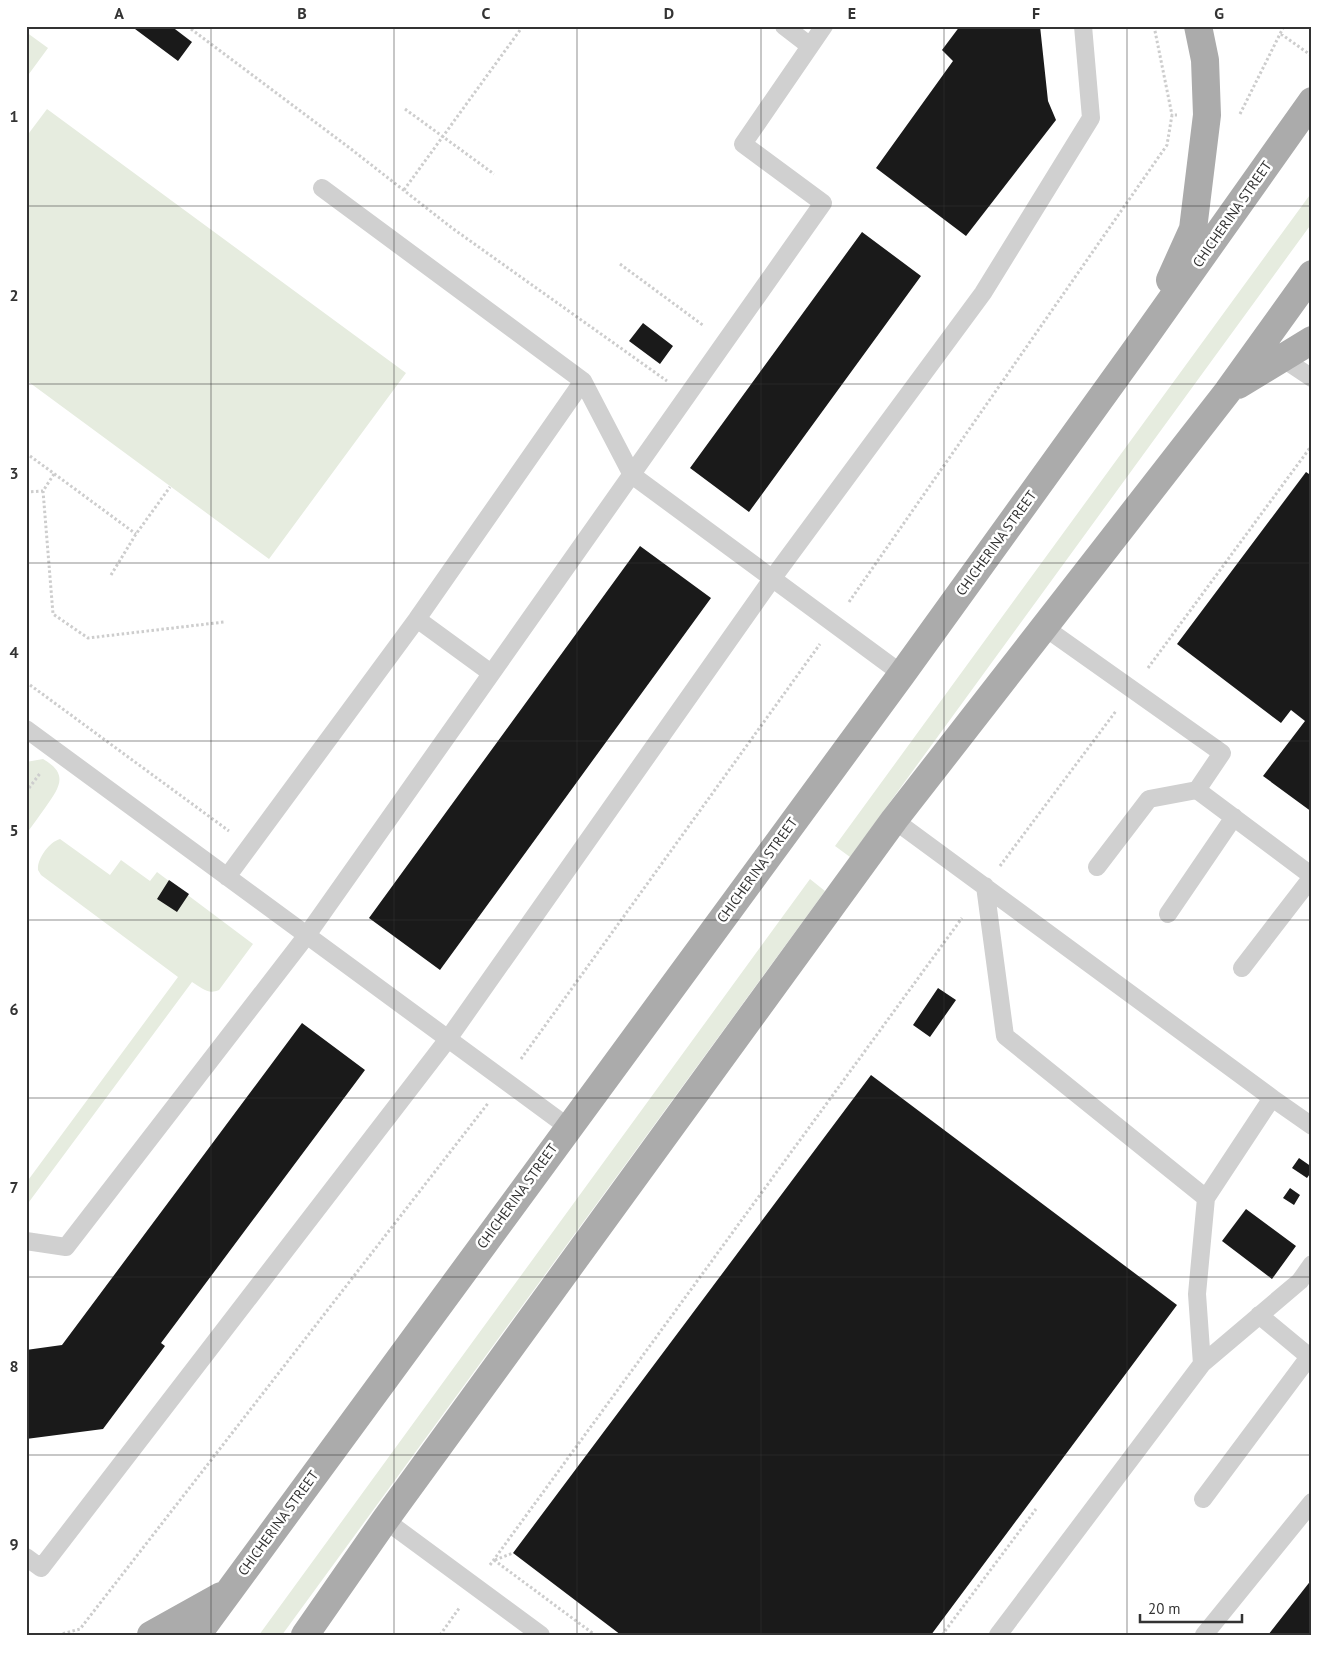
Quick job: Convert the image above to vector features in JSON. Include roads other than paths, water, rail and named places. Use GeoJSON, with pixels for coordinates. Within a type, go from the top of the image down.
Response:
{"type":"FeatureCollection","features":[{"type":"Feature","properties":{"kind":"main road"},"geometry":{"type":"LineString","coordinates":[[1142,341],[1193,229],[1208,114],[1205,60],[1198,26]]}},
{"type":"Feature","properties":{"kind":"main road","name":"CHICHERINA STREET"},"geometry":{"type":"LineString","coordinates":[[196,1635],[902,674],[1312,101]]}},
{"type":"Feature","properties":{"kind":"main road"},"geometry":{"type":"LineString","coordinates":[[305,1635],[385,1520],[894,820],[1228,391],[1312,274]]}},
{"type":"Feature","properties":{"kind":"main road"},"geometry":{"type":"LineString","coordinates":[[1228,391],[1312,340]]}},
{"type":"Feature","properties":{"kind":"main road"},"geometry":{"type":"LineString","coordinates":[[151,1635],[227,1593]]}},
{"type":"Feature","properties":{"kind":"lane"},"geometry":{"type":"LineString","coordinates":[[784,26],[810,46]]}},
{"type":"Feature","properties":{"kind":"lane"},"geometry":{"type":"LineString","coordinates":[[26,1241],[66,1247],[307,935],[824,203],[743,144],[824,26]]}},
{"type":"Feature","properties":{"kind":"lane"},"geometry":{"type":"LineString","coordinates":[[26,1557],[41,1568],[448,1039],[772,579],[983,293],[1091,118],[1083,26]]}},
{"type":"Feature","properties":{"kind":"lane"},"geometry":{"type":"LineString","coordinates":[[322,188],[583,381],[632,475],[902,674]]}},
{"type":"Feature","properties":{"kind":"lane"},"geometry":{"type":"LineString","coordinates":[[1282,358],[1312,378]]}},
{"type":"Feature","properties":{"kind":"lane"},"geometry":{"type":"LineString","coordinates":[[227,877],[417,619],[583,381]]}},
{"type":"Feature","properties":{"kind":"lane"},"geometry":{"type":"LineString","coordinates":[[417,619],[491,674]]}},
{"type":"Feature","properties":{"kind":"lane"},"geometry":{"type":"LineString","coordinates":[[1044,627],[1222,753],[1197,790],[1149,799],[1097,867]]}},
{"type":"Feature","properties":{"kind":"lane"},"geometry":{"type":"LineString","coordinates":[[26,729],[568,1127]]}},
{"type":"Feature","properties":{"kind":"lane"},"geometry":{"type":"LineString","coordinates":[[1197,790],[1312,876],[1242,968]]}},
{"type":"Feature","properties":{"kind":"lane"},"geometry":{"type":"LineString","coordinates":[[1168,914],[1234,818]]}},
{"type":"Feature","properties":{"kind":"lane"},"geometry":{"type":"LineString","coordinates":[[894,820],[1312,1126]]}},
{"type":"Feature","properties":{"kind":"lane"},"geometry":{"type":"LineString","coordinates":[[985,886],[1004,1036],[1206,1198]]}},
{"type":"Feature","properties":{"kind":"lane"},"geometry":{"type":"LineString","coordinates":[[1202,1364],[1197,1294],[1206,1198],[1272,1098]]}},
{"type":"Feature","properties":{"kind":"lane"},"geometry":{"type":"LineString","coordinates":[[998,1635],[1202,1364],[1300,1281],[1312,1264]]}},
{"type":"Feature","properties":{"kind":"lane"},"geometry":{"type":"LineString","coordinates":[[1203,1498],[1311,1356],[1258,1316]]}},
{"type":"Feature","properties":{"kind":"lane"},"geometry":{"type":"LineString","coordinates":[[1204,1635],[1312,1502]]}},
{"type":"Feature","properties":{"kind":"lane"},"geometry":{"type":"LineString","coordinates":[[385,1520],[541,1635]]}}]}
